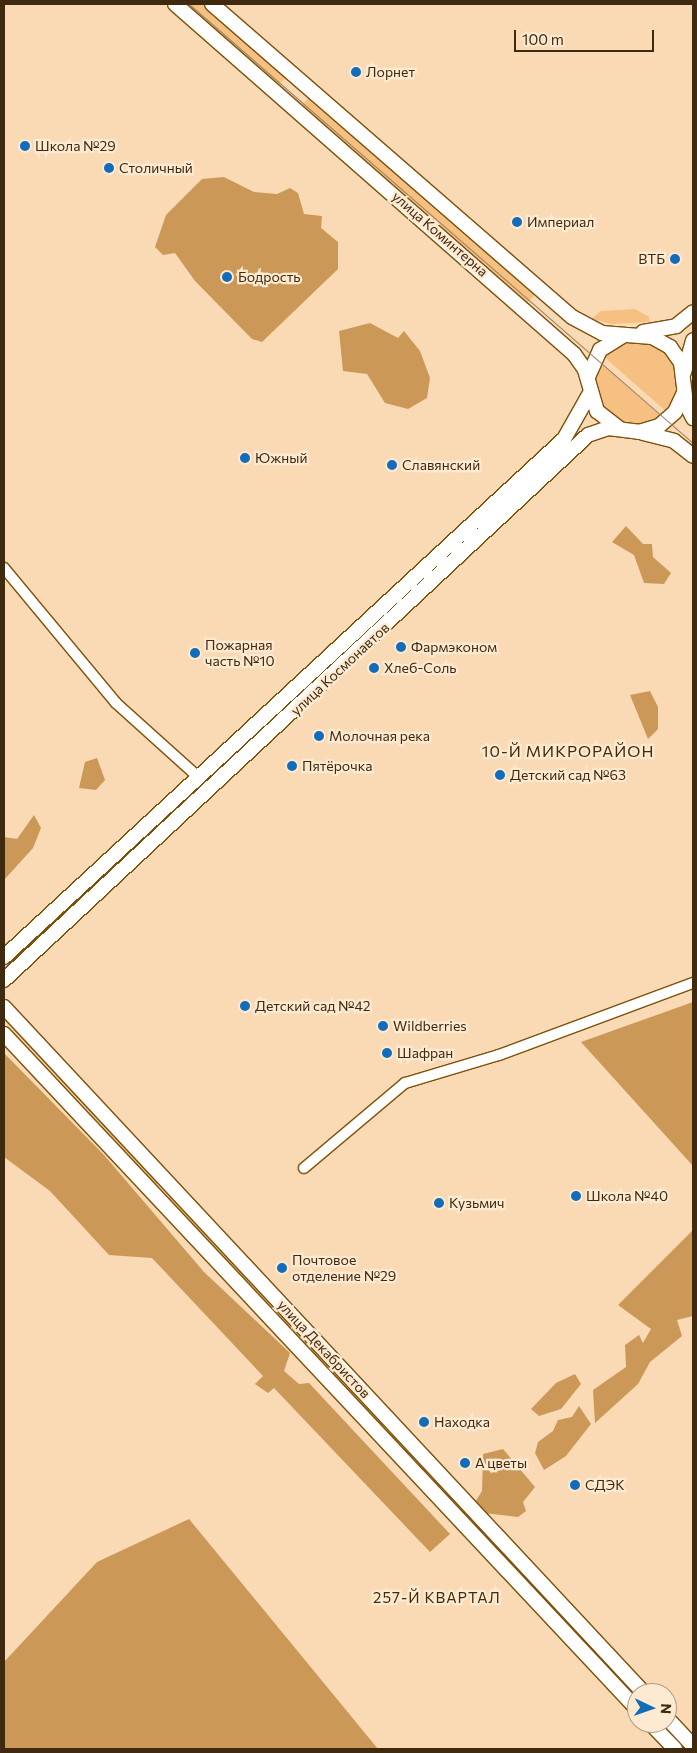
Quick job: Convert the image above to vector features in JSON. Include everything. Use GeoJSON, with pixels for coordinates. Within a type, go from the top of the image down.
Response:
{"type":"FeatureCollection","features":[{"type":"Feature","properties":{"kind":"street","name":"улица Коминтерна"},"geometry":{"type":"LineString","coordinates":[[175,4],[508,293],[578,359],[588,377],[589,395],[603,418],[628,431],[668,439],[693,456]]}},
{"type":"Feature","properties":{"kind":"street","name":"улица Коминтерна"},"geometry":{"type":"LineString","coordinates":[[212,4],[572,317],[602,334],[652,336],[670,347],[684,373],[684,393],[693,418]]}},
{"type":"Feature","properties":{"kind":"street"},"geometry":{"type":"LineString","coordinates":[[588,377],[603,347],[634,334],[676,326],[693,312]]}},
{"type":"Feature","properties":{"kind":"street"},"geometry":{"type":"LineString","coordinates":[[684,373],[693,340]]}},
{"type":"Feature","properties":{"kind":"street","name":"улица Космонавтов"},"geometry":{"type":"LineString","coordinates":[[4,980],[455,562],[588,435],[608,428],[628,431],[659,426],[675,412],[684,393]]}},
{"type":"Feature","properties":{"kind":"street","name":"улица Космонавтов"},"geometry":{"type":"LineString","coordinates":[[4,957],[35,926],[564,438],[589,395]]}},
{"type":"Feature","properties":{"kind":"street"},"geometry":{"type":"LineString","coordinates":[[443,548],[455,562]]}},
{"type":"Feature","properties":{"kind":"street"},"geometry":{"type":"LineString","coordinates":[[4,568],[116,703],[197,776]]}},
{"type":"Feature","properties":{"kind":"street"},"geometry":{"type":"LineString","coordinates":[[35,926],[47,939]]}},
{"type":"Feature","properties":{"kind":"street"},"geometry":{"type":"LineString","coordinates":[[304,1168],[405,1083],[499,1055],[693,983]]}},
{"type":"Feature","properties":{"kind":"street","name":"улица Декабристов"},"geometry":{"type":"LineString","coordinates":[[4,1007],[635,1683]]}},
{"type":"Feature","properties":{"kind":"street","name":"улица Декабристов"},"geometry":{"type":"LineString","coordinates":[[4,1034],[461,1519],[627,1698]]}},
{"type":"Feature","properties":{"kind":"street"},"geometry":{"type":"LineString","coordinates":[[156,1195],[170,1183]]}},
{"type":"Feature","properties":{"kind":"street"},"geometry":{"type":"LineString","coordinates":[[461,1519],[472,1509]]}},
{"type":"Feature","properties":{"kind":"street"},"geometry":{"type":"LineString","coordinates":[[677,1729],[693,1746]]}},
{"type":"Feature","properties":{"kind":"street"},"geometry":{"type":"LineString","coordinates":[[660,1733],[675,1749]]}},
{"type":"Feature","properties":{"kind":"shaded area"},"geometry":{"type":"Polygon","coordinates":[[[183,4],[205,4],[288,76],[277,86],[183,4]]]}},
{"type":"Feature","properties":{"kind":"shaded area"},"geometry":{"type":"Polygon","coordinates":[[[311,95],[537,292],[528,303],[301,106],[311,95]]]}},
{"type":"Feature","properties":{"kind":"shaded area"},"geometry":{"type":"Polygon","coordinates":[[[224,177],[254,192],[277,194],[290,188],[298,193],[304,214],[322,216],[321,228],[338,242],[338,269],[262,342],[252,339],[195,281],[175,253],[163,255],[155,247],[166,215],[202,179],[224,177]]]}},
{"type":"Feature","properties":{"kind":"shaded area"},"geometry":{"type":"Polygon","coordinates":[[[635,309],[649,317],[649,322],[612,324],[591,319],[601,311],[635,309]]]}},
{"type":"Feature","properties":{"kind":"shaded area"},"geometry":{"type":"Polygon","coordinates":[[[370,323],[398,338],[404,331],[420,351],[430,378],[427,398],[408,409],[385,403],[367,374],[343,371],[339,331],[370,323]]]}},
{"type":"Feature","properties":{"kind":"shaded area"},"geometry":{"type":"Polygon","coordinates":[[[643,340],[663,348],[676,365],[680,386],[668,413],[603,356],[621,343],[643,340]]]}},
{"type":"Feature","properties":{"kind":"shaded area"},"geometry":{"type":"Polygon","coordinates":[[[600,362],[664,418],[638,426],[624,424],[602,408],[594,381],[600,362]]]}},
{"type":"Feature","properties":{"kind":"shaded area"},"geometry":{"type":"Polygon","coordinates":[[[626,526],[643,544],[652,544],[653,557],[671,573],[664,584],[644,583],[634,555],[612,542],[626,526]]]}},
{"type":"Feature","properties":{"kind":"shaded area"},"geometry":{"type":"Polygon","coordinates":[[[650,691],[658,707],[658,729],[648,739],[630,695],[650,691]]]}},
{"type":"Feature","properties":{"kind":"shaded area"},"geometry":{"type":"Polygon","coordinates":[[[97,758],[105,780],[96,790],[79,788],[85,762],[97,758]]]}},
{"type":"Feature","properties":{"kind":"shaded area"},"geometry":{"type":"Polygon","coordinates":[[[192,787],[196,791],[46,932],[41,926],[192,787]]]}},
{"type":"Feature","properties":{"kind":"shaded area"},"geometry":{"type":"Polygon","coordinates":[[[34,815],[41,828],[33,848],[4,880],[4,837],[17,839],[34,815]]]}},
{"type":"Feature","properties":{"kind":"shaded area"},"geometry":{"type":"Polygon","coordinates":[[[693,1002],[693,1166],[581,1042],[693,1002]]]}},
{"type":"Feature","properties":{"kind":"shaded area"},"geometry":{"type":"Polygon","coordinates":[[[4,1014],[160,1181],[157,1185],[4,1020],[4,1014]]]}},
{"type":"Feature","properties":{"kind":"shaded area"},"geometry":{"type":"Polygon","coordinates":[[[4,1053],[104,1155],[204,1272],[290,1353],[284,1371],[299,1384],[309,1383],[450,1534],[430,1552],[274,1388],[268,1393],[255,1384],[263,1376],[152,1258],[109,1255],[50,1191],[4,1157],[4,1053]]]}},
{"type":"Feature","properties":{"kind":"shaded area"},"geometry":{"type":"Polygon","coordinates":[[[173,1194],[462,1506],[458,1508],[169,1198],[173,1194]]]}},
{"type":"Feature","properties":{"kind":"shaded area"},"geometry":{"type":"Polygon","coordinates":[[[693,1230],[693,1316],[677,1320],[682,1336],[650,1362],[638,1384],[595,1423],[593,1390],[626,1367],[625,1345],[639,1335],[643,1343],[651,1329],[618,1305],[693,1230]]]}},
{"type":"Feature","properties":{"kind":"shaded area"},"geometry":{"type":"Polygon","coordinates":[[[575,1374],[581,1384],[561,1409],[539,1416],[531,1409],[556,1383],[575,1374]]]}},
{"type":"Feature","properties":{"kind":"shaded area"},"geometry":{"type":"Polygon","coordinates":[[[579,1406],[591,1424],[566,1456],[544,1470],[535,1453],[538,1442],[553,1431],[558,1420],[572,1417],[579,1406]]]}},
{"type":"Feature","properties":{"kind":"shaded area"},"geometry":{"type":"Polygon","coordinates":[[[503,1449],[535,1487],[523,1502],[526,1511],[518,1517],[484,1513],[474,1504],[482,1491],[483,1454],[503,1449]]]}},
{"type":"Feature","properties":{"kind":"shaded area"},"geometry":{"type":"Polygon","coordinates":[[[189,1519],[378,1749],[4,1749],[4,1662],[97,1562],[189,1519]]]}},
{"type":"Feature","properties":{"kind":"shaded area"},"geometry":{"type":"Polygon","coordinates":[[[475,1519],[627,1684],[627,1690],[471,1523],[475,1519]]]}},
{"type":"Feature","properties":{"kind":"tram line"},"geometry":{"type":"LineString","coordinates":[[189,4],[693,443]]}},
{"type":"Feature","properties":{"kind":"place","name":"Лорнет"},"geometry":{"type":"Point","coordinates":[356,72]}},
{"type":"Feature","properties":{"kind":"place","name":"Школа №29"},"geometry":{"type":"Point","coordinates":[25,146]}},
{"type":"Feature","properties":{"kind":"place","name":"Столичный"},"geometry":{"type":"Point","coordinates":[109,168]}},
{"type":"Feature","properties":{"kind":"place","name":"Империал"},"geometry":{"type":"Point","coordinates":[517,222]}},
{"type":"Feature","properties":{"kind":"place","name":"ВТБ"},"geometry":{"type":"Point","coordinates":[675,259]}},
{"type":"Feature","properties":{"kind":"place","name":"Бодрость"},"geometry":{"type":"Point","coordinates":[227,277]}},
{"type":"Feature","properties":{"kind":"place","name":"Южный"},"geometry":{"type":"Point","coordinates":[245,458]}},
{"type":"Feature","properties":{"kind":"place","name":"Славянский"},"geometry":{"type":"Point","coordinates":[392,465]}},
{"type":"Feature","properties":{"kind":"place","name":"Фармэконом"},"geometry":{"type":"Point","coordinates":[401,647]}},
{"type":"Feature","properties":{"kind":"place","name":"Пожарная часть №10"},"geometry":{"type":"Point","coordinates":[195,653]}},
{"type":"Feature","properties":{"kind":"place","name":"Хлеб-Соль"},"geometry":{"type":"Point","coordinates":[374,668]}},
{"type":"Feature","properties":{"kind":"place","name":"Молочная река"},"geometry":{"type":"Point","coordinates":[319,736]}},
{"type":"Feature","properties":{"kind":"place","name":"Пятёрочка"},"geometry":{"type":"Point","coordinates":[292,766]}},
{"type":"Feature","properties":{"kind":"place","name":"Детский сад №63"},"geometry":{"type":"Point","coordinates":[500,775]}},
{"type":"Feature","properties":{"kind":"place","name":"Детский сад №42"},"geometry":{"type":"Point","coordinates":[245,1006]}},
{"type":"Feature","properties":{"kind":"place","name":"Wildberries"},"geometry":{"type":"Point","coordinates":[383,1026]}},
{"type":"Feature","properties":{"kind":"place","name":"Шафран"},"geometry":{"type":"Point","coordinates":[387,1053]}},
{"type":"Feature","properties":{"kind":"place","name":"Школа №40"},"geometry":{"type":"Point","coordinates":[576,1196]}},
{"type":"Feature","properties":{"kind":"place","name":"Кузьмич"},"geometry":{"type":"Point","coordinates":[439,1203]}},
{"type":"Feature","properties":{"kind":"place","name":"Почтовое отделение №29"},"geometry":{"type":"Point","coordinates":[282,1268]}},
{"type":"Feature","properties":{"kind":"place","name":"Находка"},"geometry":{"type":"Point","coordinates":[424,1422]}},
{"type":"Feature","properties":{"kind":"place","name":"А цветы"},"geometry":{"type":"Point","coordinates":[465,1463]}},
{"type":"Feature","properties":{"kind":"place","name":"СДЭК"},"geometry":{"type":"Point","coordinates":[575,1485]}},
{"type":"Feature","properties":{"kind":"district","name":"10-Й МИКРОРАЙОН"},"geometry":{"type":"Point","coordinates":[568,751]}},
{"type":"Feature","properties":{"kind":"district","name":"257-Й КВАРТАЛ"},"geometry":{"type":"Point","coordinates":[437,1598]}}]}
